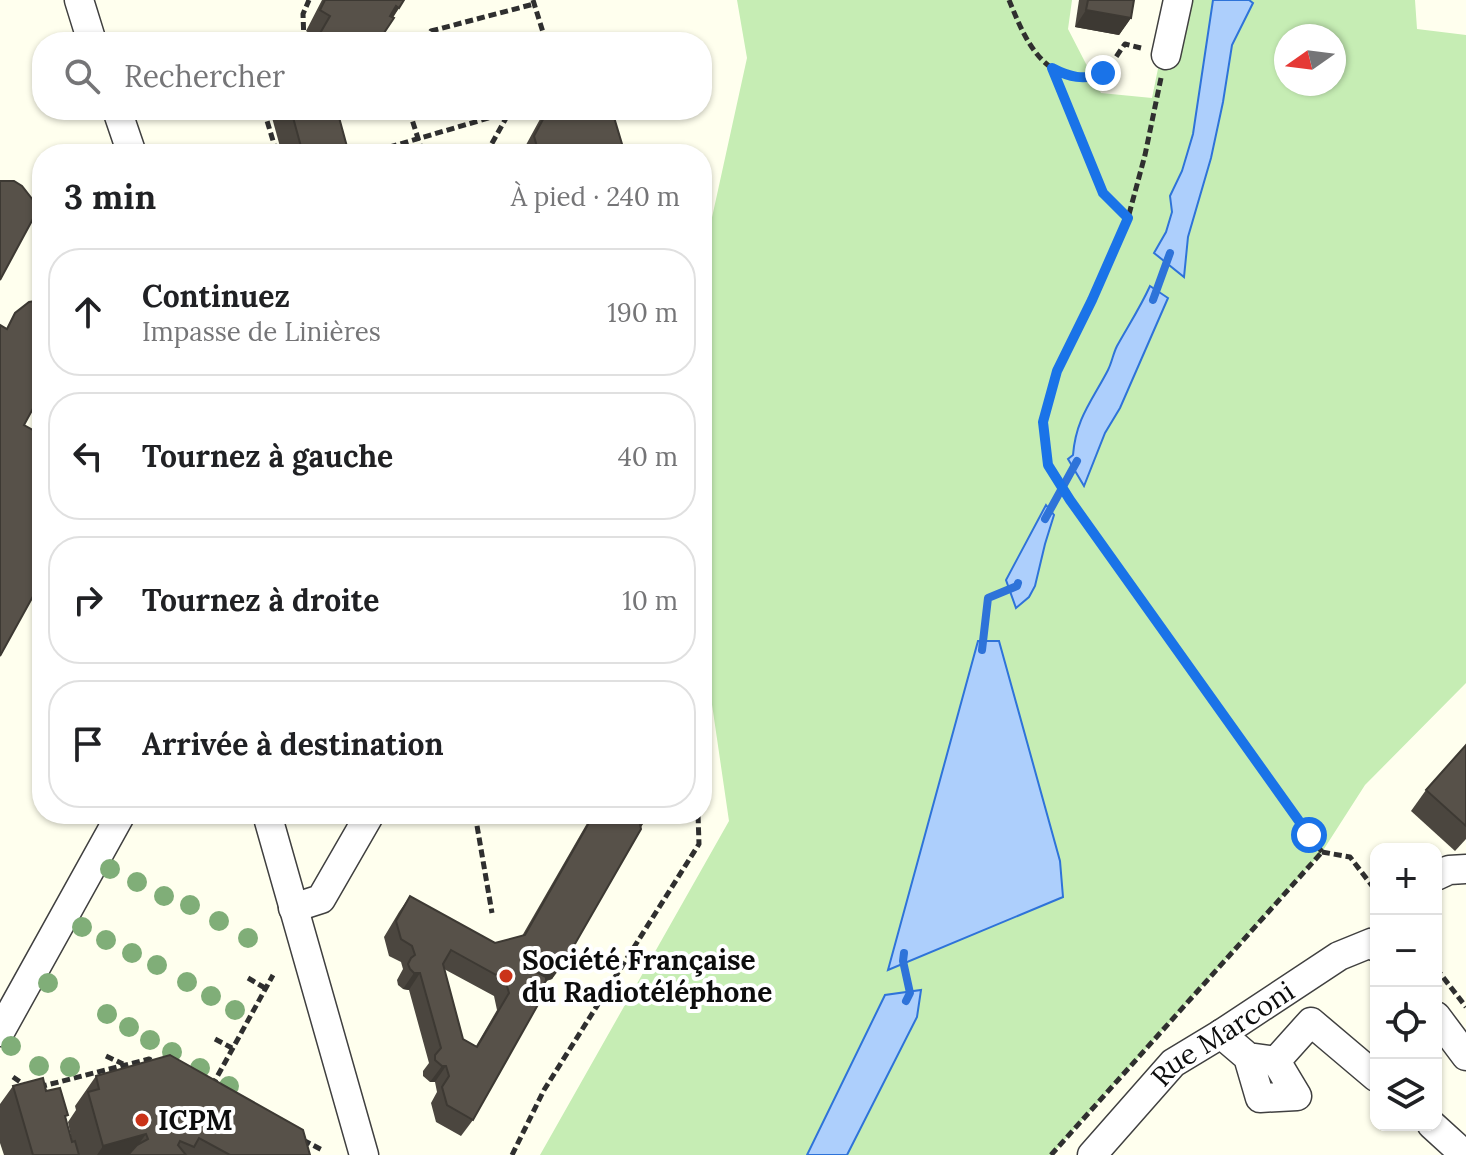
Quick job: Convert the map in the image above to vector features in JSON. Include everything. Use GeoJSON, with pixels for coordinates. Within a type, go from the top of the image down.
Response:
{"type":"FeatureCollection","features":[{"type":"Feature","properties":{"kind":"street"},"geometry":{"type":"LineString","coordinates":[[79,0],[89,32]]}},
{"type":"Feature","properties":{"kind":"street"},"geometry":{"type":"LineString","coordinates":[[1166,55],[1178,0]]}},
{"type":"Feature","properties":{"kind":"street"},"geometry":{"type":"LineString","coordinates":[[120,120],[129,144]]}},
{"type":"Feature","properties":{"kind":"street"},"geometry":{"type":"LineString","coordinates":[[0,1032],[115,824]]}},
{"type":"Feature","properties":{"kind":"street"},"geometry":{"type":"LineString","coordinates":[[270,824],[364,1155]]}},
{"type":"Feature","properties":{"kind":"street"},"geometry":{"type":"LineString","coordinates":[[293,908],[321,899],[364,824]]}},
{"type":"Feature","properties":{"kind":"street"},"geometry":{"type":"LineString","coordinates":[[1442,873],[1466,869]]}},
{"type":"Feature","properties":{"kind":"street","name":"Rue Marconi"},"geometry":{"type":"LineString","coordinates":[[1092,1155],[1173,1063],[1339,956],[1370,943]]}},
{"type":"Feature","properties":{"kind":"street"},"geometry":{"type":"LineString","coordinates":[[1221,1034],[1262,1059],[1311,1022],[1370,1072]]}},
{"type":"Feature","properties":{"kind":"street"},"geometry":{"type":"LineString","coordinates":[[1442,1024],[1466,1056]]}},
{"type":"Feature","properties":{"kind":"street"},"geometry":{"type":"LineString","coordinates":[[1439,1131],[1465,1155]]}},
{"type":"Feature","properties":{"kind":"path"},"geometry":{"type":"LineString","coordinates":[[304,32],[303,14],[309,0]]}},
{"type":"Feature","properties":{"kind":"path"},"geometry":{"type":"LineString","coordinates":[[1009,0],[1023,35],[1035,53],[1052,68],[1071,77],[1093,77],[1103,73],[1125,44],[1166,55],[1128,218],[1057,371],[1043,422],[1048,465],[1322,852],[1350,857],[1370,883]]}},
{"type":"Feature","properties":{"kind":"path"},"geometry":{"type":"LineString","coordinates":[[430,32],[534,2],[543,32]]}},
{"type":"Feature","properties":{"kind":"path"},"geometry":{"type":"LineString","coordinates":[[1052,68],[1103,193],[1128,218]]}},
{"type":"Feature","properties":{"kind":"path"},"geometry":{"type":"LineString","coordinates":[[267,120],[274,144]]}},
{"type":"Feature","properties":{"kind":"path"},"geometry":{"type":"LineString","coordinates":[[412,120],[420,144]]}},
{"type":"Feature","properties":{"kind":"path"},"geometry":{"type":"LineString","coordinates":[[398,144],[479,120]]}},
{"type":"Feature","properties":{"kind":"path"},"geometry":{"type":"LineString","coordinates":[[492,144],[505,120]]}},
{"type":"Feature","properties":{"kind":"path"},"geometry":{"type":"LineString","coordinates":[[477,824],[492,913]]}},
{"type":"Feature","properties":{"kind":"path"},"geometry":{"type":"LineString","coordinates":[[512,1155],[551,1078],[699,844],[698,824]]}},
{"type":"Feature","properties":{"kind":"path"},"geometry":{"type":"LineString","coordinates":[[1051,1155],[1322,852]]}},
{"type":"Feature","properties":{"kind":"path"},"geometry":{"type":"LineString","coordinates":[[210,1090],[273,975]]}},
{"type":"Feature","properties":{"kind":"path"},"geometry":{"type":"LineString","coordinates":[[1442,976],[1466,1007]]}},
{"type":"Feature","properties":{"kind":"path"},"geometry":{"type":"LineString","coordinates":[[248,978],[265,988]]}},
{"type":"Feature","properties":{"kind":"path"},"geometry":{"type":"LineString","coordinates":[[215,1039],[232,1048]]}},
{"type":"Feature","properties":{"kind":"path"},"geometry":{"type":"LineString","coordinates":[[106,1056],[124,1065]]}},
{"type":"Feature","properties":{"kind":"path"},"geometry":{"type":"LineString","coordinates":[[13,1077],[31,1089],[149,1059],[161,1065]]}},
{"type":"Feature","properties":{"kind":"path"},"geometry":{"type":"LineString","coordinates":[[290,1133],[324,1151]]}},
{"type":"Feature","properties":{"kind":"green space"},"geometry":{"type":"Polygon","coordinates":[[[737,0],[1072,0],[1068,29],[1101,93],[1152,98],[1172,0],[1415,0],[1417,29],[1466,35],[1466,683],[1365,785],[1322,852],[1051,1155],[540,1155],[729,821],[712,705],[712,217],[747,58],[737,0]]]}},
{"type":"Feature","properties":{"kind":"water"},"geometry":{"type":"Polygon","coordinates":[[[1213,0],[1249,0],[1253,3],[1232,45],[1211,158],[1188,237],[1184,277],[1154,253],[1166,232],[1172,212],[1170,196],[1182,171],[1193,134],[1213,0]]]}},
{"type":"Feature","properties":{"kind":"water"},"geometry":{"type":"Polygon","coordinates":[[[1150,286],[1168,298],[1120,408],[1105,433],[1084,486],[1068,459],[1073,455],[1077,430],[1150,286]]]}},
{"type":"Feature","properties":{"kind":"water"},"geometry":{"type":"Polygon","coordinates":[[[1046,505],[1054,515],[1035,586],[1029,597],[1016,608],[1006,580],[1046,505]]]}},
{"type":"Feature","properties":{"kind":"water"},"geometry":{"type":"Polygon","coordinates":[[[978,641],[999,641],[1060,861],[1063,897],[888,970],[978,641]]]}},
{"type":"Feature","properties":{"kind":"water"},"geometry":{"type":"Polygon","coordinates":[[[921,990],[917,1017],[847,1155],[807,1155],[885,995],[921,990]]]}},
{"type":"Feature","properties":{"kind":"building"},"geometry":{"type":"Polygon","coordinates":[[[325,0],[404,0],[399,8],[396,6],[390,16],[394,18],[385,32],[321,32],[330,16],[320,10],[325,0]]]}},
{"type":"Feature","properties":{"kind":"building"},"geometry":{"type":"Polygon","coordinates":[[[1088,0],[1134,0],[1131,18],[1086,10],[1088,0]]]}},
{"type":"Feature","properties":{"kind":"building"},"geometry":{"type":"Polygon","coordinates":[[[294,120],[340,120],[346,144],[300,144],[294,120]]]}},
{"type":"Feature","properties":{"kind":"building"},"geometry":{"type":"Polygon","coordinates":[[[543,120],[615,120],[622,144],[536,144],[534,136],[543,120]]]}},
{"type":"Feature","properties":{"kind":"building"},"geometry":{"type":"Polygon","coordinates":[[[0,181],[14,181],[32,199],[32,221],[0,280],[0,181]]]}},
{"type":"Feature","properties":{"kind":"building"},"geometry":{"type":"Polygon","coordinates":[[[32,302],[32,410],[24,425],[32,429],[32,598],[0,656],[0,325],[7,329],[15,313],[32,302]]]}},
{"type":"Feature","properties":{"kind":"building"},"geometry":{"type":"Polygon","coordinates":[[[1466,745],[1466,826],[1426,790],[1466,745]]]}},
{"type":"Feature","properties":{"kind":"building","name":"Société Française du Radiotéléphone"},"geometry":{"type":"Polygon","coordinates":[[[588,824],[640,824],[641,829],[564,963],[536,972],[546,977],[541,987],[544,994],[473,1120],[447,1105],[442,1087],[449,1076],[446,1066],[435,1060],[441,1048],[420,973],[414,973],[408,964],[415,955],[412,946],[401,939],[396,921],[410,896],[495,943],[525,935],[588,824]],[[451,950],[443,964],[463,1039],[477,1047],[509,993],[505,980],[451,950]]]}},
{"type":"Feature","properties":{"kind":"building"},"geometry":{"type":"Polygon","coordinates":[[[170,1055],[303,1130],[310,1155],[230,1155],[199,1138],[194,1147],[180,1141],[178,1145],[186,1155],[128,1155],[148,1139],[146,1134],[103,1146],[88,1092],[99,1089],[96,1076],[170,1055]]]}},
{"type":"Feature","properties":{"kind":"building"},"geometry":{"type":"Polygon","coordinates":[[[43,1078],[46,1091],[60,1088],[72,1142],[75,1141],[79,1155],[33,1155],[13,1086],[43,1078]]]}},
{"type":"Feature","properties":{"kind":"waterway"},"geometry":{"type":"LineString","coordinates":[[1153,300],[1170,253]]}},
{"type":"Feature","properties":{"kind":"waterway"},"geometry":{"type":"LineString","coordinates":[[1045,519],[1077,461]]}},
{"type":"Feature","properties":{"kind":"waterway"},"geometry":{"type":"LineString","coordinates":[[982,650],[988,598],[1018,583]]}},
{"type":"Feature","properties":{"kind":"waterway"},"geometry":{"type":"LineString","coordinates":[[904,953],[910,993],[906,1001]]}},
{"type":"Feature","properties":{"kind":"place","name":"Société Française du Radiotéléphone"},"geometry":{"type":"Point","coordinates":[506,976]}},
{"type":"Feature","properties":{"kind":"place","name":"ICPM"},"geometry":{"type":"Point","coordinates":[142,1120]}},
{"type":"Feature","properties":{"kind":"route"},"geometry":{"type":"LineString","coordinates":[[1103,73],[1093,77],[1071,77],[1052,68],[1103,193],[1128,218],[1057,371],[1043,422],[1048,465],[1309,835]]}}]}
